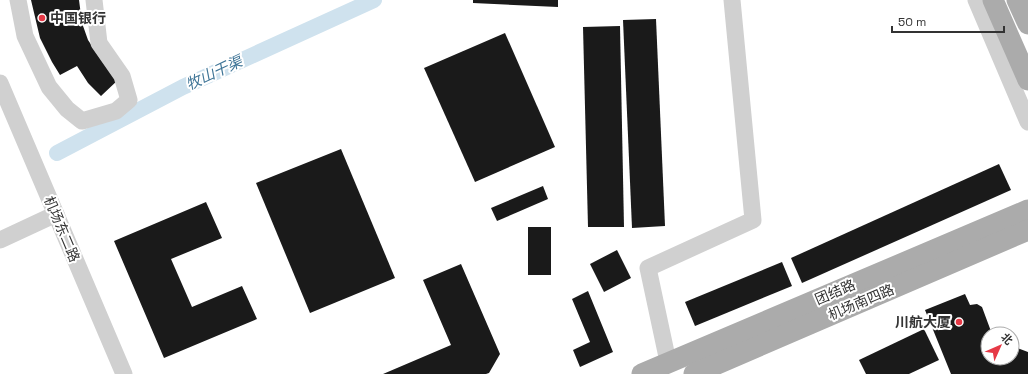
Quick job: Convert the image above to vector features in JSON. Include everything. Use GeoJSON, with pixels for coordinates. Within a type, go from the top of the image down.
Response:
{"type":"FeatureCollection","features":[{"type":"Feature","properties":{"kind":"main road"},"geometry":{"type":"LineString","coordinates":[[993,0],[1028,80]]}},
{"type":"Feature","properties":{"kind":"main road"},"geometry":{"type":"LineString","coordinates":[[1017,0],[1028,24]]}},
{"type":"Feature","properties":{"kind":"main road","name":"团结路"},"geometry":{"type":"LineString","coordinates":[[642,374],[1028,210]]}},
{"type":"Feature","properties":{"kind":"main road","name":"机场南四路"},"geometry":{"type":"LineString","coordinates":[[694,374],[1028,230]]}},
{"type":"Feature","properties":{"kind":"street"},"geometry":{"type":"LineString","coordinates":[[18,0],[25,36],[49,87],[67,109],[82,121],[116,111],[128,100],[122,76],[99,43],[94,0]]}},
{"type":"Feature","properties":{"kind":"street"},"geometry":{"type":"LineString","coordinates":[[667,357],[648,268],[753,220],[732,0]]}},
{"type":"Feature","properties":{"kind":"street"},"geometry":{"type":"LineString","coordinates":[[976,0],[1028,122]]}},
{"type":"Feature","properties":{"kind":"street","name":"机场东二路"},"geometry":{"type":"LineString","coordinates":[[0,83],[124,374]]}},
{"type":"Feature","properties":{"kind":"street"},"geometry":{"type":"LineString","coordinates":[[0,240],[56,214]]}},
{"type":"Feature","properties":{"kind":"building"},"geometry":{"type":"Polygon","coordinates":[[[31,0],[79,0],[82,23],[88,40],[100,58],[119,79],[101,96],[88,83],[77,66],[60,75],[40,38],[31,0]]]}},
{"type":"Feature","properties":{"kind":"building"},"geometry":{"type":"Polygon","coordinates":[[[473,0],[558,0],[558,7],[473,3],[473,0]]]}},
{"type":"Feature","properties":{"kind":"building"},"geometry":{"type":"Polygon","coordinates":[[[656,19],[665,226],[632,228],[623,20],[656,19]]]}},
{"type":"Feature","properties":{"kind":"building"},"geometry":{"type":"Polygon","coordinates":[[[620,26],[624,227],[588,227],[583,27],[620,26]]]}},
{"type":"Feature","properties":{"kind":"building"},"geometry":{"type":"Polygon","coordinates":[[[505,33],[555,147],[475,182],[424,68],[505,33]]]}},
{"type":"Feature","properties":{"kind":"building"},"geometry":{"type":"Polygon","coordinates":[[[341,149],[395,278],[310,313],[256,183],[341,149]]]}},
{"type":"Feature","properties":{"kind":"building"},"geometry":{"type":"Polygon","coordinates":[[[999,164],[1011,190],[802,283],[791,258],[999,164]]]}},
{"type":"Feature","properties":{"kind":"building"},"geometry":{"type":"Polygon","coordinates":[[[543,186],[548,199],[497,221],[491,208],[543,186]]]}},
{"type":"Feature","properties":{"kind":"building"},"geometry":{"type":"Polygon","coordinates":[[[206,202],[222,238],[171,259],[192,307],[242,286],[257,319],[164,358],[114,241],[206,202]]]}},
{"type":"Feature","properties":{"kind":"building"},"geometry":{"type":"Polygon","coordinates":[[[528,227],[551,227],[551,275],[528,275],[528,227]]]}},
{"type":"Feature","properties":{"kind":"building"},"geometry":{"type":"Polygon","coordinates":[[[617,250],[631,278],[604,292],[590,264],[617,250]]]}},
{"type":"Feature","properties":{"kind":"building"},"geometry":{"type":"Polygon","coordinates":[[[782,262],[792,286],[695,326],[685,302],[782,262]]]}},
{"type":"Feature","properties":{"kind":"building"},"geometry":{"type":"Polygon","coordinates":[[[461,264],[500,354],[489,373],[383,374],[451,345],[423,280],[461,264]]]}},
{"type":"Feature","properties":{"kind":"building"},"geometry":{"type":"Polygon","coordinates":[[[588,291],[613,352],[580,367],[573,350],[590,342],[572,299],[588,291]]]}},
{"type":"Feature","properties":{"kind":"building","name":"川航大厦"},"geometry":{"type":"Polygon","coordinates":[[[965,294],[970,305],[977,304],[982,307],[989,326],[980,326],[980,366],[1020,366],[1020,349],[1028,352],[1028,374],[951,374],[925,310],[965,294]]]}},
{"type":"Feature","properties":{"kind":"building"},"geometry":{"type":"Polygon","coordinates":[[[924,329],[939,360],[909,374],[866,374],[859,360],[924,329]]]}},
{"type":"Feature","properties":{"kind":"waterway","name":"牧山干渠"},"geometry":{"type":"LineString","coordinates":[[57,153],[183,87],[374,0]]}},
{"type":"Feature","properties":{"kind":"place","name":"中国银行"},"geometry":{"type":"Point","coordinates":[42,18]}},
{"type":"Feature","properties":{"kind":"place","name":"川航大厦"},"geometry":{"type":"Point","coordinates":[959,322]}}]}
